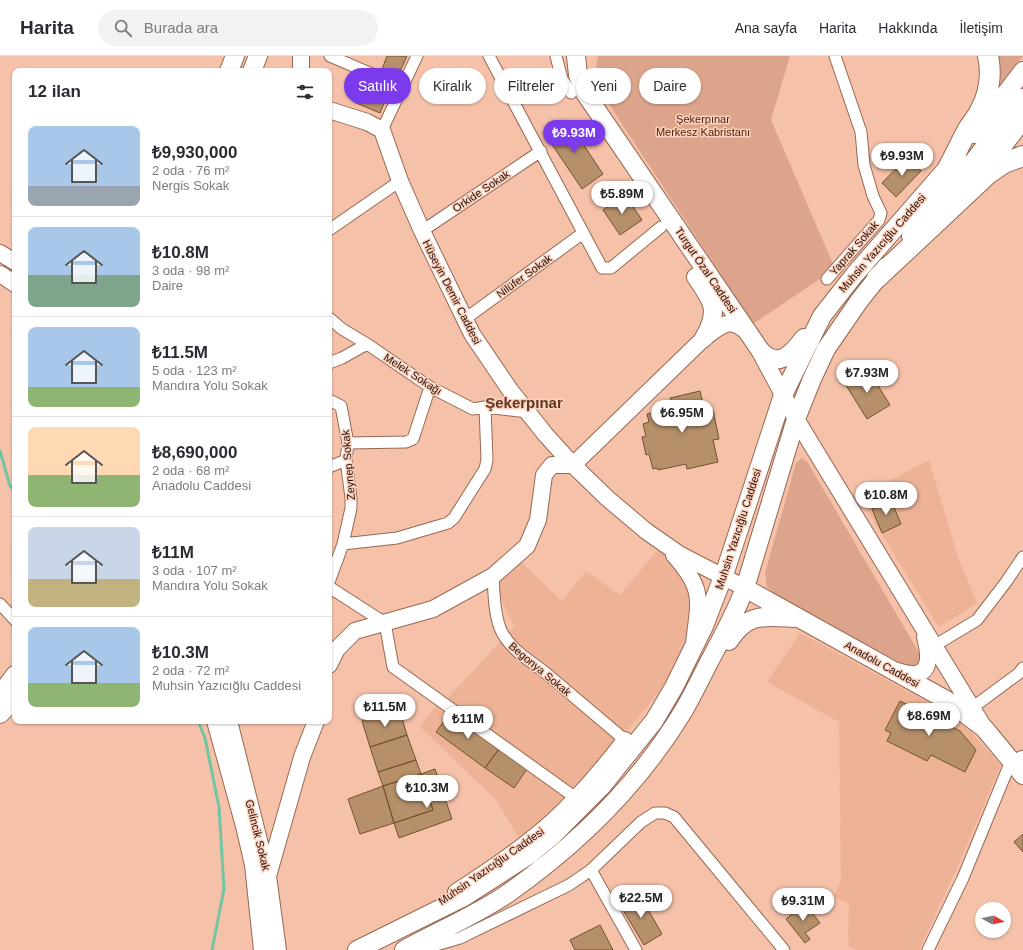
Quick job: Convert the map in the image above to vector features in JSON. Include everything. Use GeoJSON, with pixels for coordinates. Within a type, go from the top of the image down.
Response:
{"type":"FeatureCollection","features":[{"type":"Feature","properties":{"kind":"highway"},"geometry":{"type":"LineString","coordinates":[[948,168],[969,128],[980,111],[987,93],[990,76],[988,56]]}},
{"type":"Feature","properties":{"kind":"highway"},"geometry":{"type":"LineString","coordinates":[[960,199],[1023,118]]}},
{"type":"Feature","properties":{"kind":"highway"},"geometry":{"type":"LineString","coordinates":[[877,278],[988,174],[1004,163],[1023,156]]}},
{"type":"Feature","properties":{"kind":"main road"},"geometry":{"type":"LineString","coordinates":[[230,68],[235,56]]}},
{"type":"Feature","properties":{"kind":"main road"},"geometry":{"type":"LineString","coordinates":[[253,68],[258,56]]}},
{"type":"Feature","properties":{"kind":"main road","name":"Turgut Özal Caddesi"},"geometry":{"type":"LineString","coordinates":[[565,56],[566,75],[571,93],[710,299],[713,315],[710,327],[704,338]]}},
{"type":"Feature","properties":{"kind":"main road","name":"Turgut Özal Caddesi"},"geometry":{"type":"LineString","coordinates":[[576,56],[578,75],[586,93],[764,355],[779,359],[787,357],[794,352],[822,316]]}},
{"type":"Feature","properties":{"kind":"main road","name":"Muhsin Yazıcığlu Caddesi"},"geometry":{"type":"LineString","coordinates":[[357,950],[464,897],[529,855],[554,834],[602,786],[654,721],[693,651],[723,577],[783,395],[822,316],[855,274],[948,168],[1023,71]]}},
{"type":"Feature","properties":{"kind":"main road","name":"Muhsin Yazıcığlu Caddesi"},"geometry":{"type":"LineString","coordinates":[[404,950],[475,913],[500,898],[562,852],[612,804],[637,776],[672,728],[685,709],[737,608],[745,588],[796,420],[826,349],[859,301],[877,278],[962,176],[1023,98]]}},
{"type":"Feature","properties":{"kind":"main road","name":"Anadolu Caddesi"},"geometry":{"type":"LineString","coordinates":[[745,588],[948,701],[984,728],[1017,758],[1023,775]]}},
{"type":"Feature","properties":{"kind":"main road"},"geometry":{"type":"LineString","coordinates":[[685,709],[742,624],[761,617],[800,618]]}},
{"type":"Feature","properties":{"kind":"main road"},"geometry":{"type":"LineString","coordinates":[[0,695],[12,679]]}},
{"type":"Feature","properties":{"kind":"main road"},"geometry":{"type":"LineString","coordinates":[[0,714],[12,701]]}},
{"type":"Feature","properties":{"kind":"street"},"geometry":{"type":"LineString","coordinates":[[301,56],[301,68]]}},
{"type":"Feature","properties":{"kind":"street"},"geometry":{"type":"LineString","coordinates":[[330,56],[358,68]]}},
{"type":"Feature","properties":{"kind":"street"},"geometry":{"type":"LineString","coordinates":[[411,68],[417,56]]}},
{"type":"Feature","properties":{"kind":"street"},"geometry":{"type":"LineString","coordinates":[[489,56],[602,268],[611,268],[661,227]]}},
{"type":"Feature","properties":{"kind":"street"},"geometry":{"type":"LineString","coordinates":[[556,56],[562,79],[571,93]]}},
{"type":"Feature","properties":{"kind":"street","name":"Yaprak Sokak"},"geometry":{"type":"LineString","coordinates":[[827,279],[879,220],[881,213],[873,196],[864,165],[861,132],[836,56]]}},
{"type":"Feature","properties":{"kind":"street"},"geometry":{"type":"LineString","coordinates":[[332,111],[367,122],[382,130],[394,104]]}},
{"type":"Feature","properties":{"kind":"street","name":"Hüseyin Demir Caddesi"},"geometry":{"type":"LineString","coordinates":[[382,130],[400,181],[422,231],[472,334],[486,356],[528,412],[573,465],[646,531],[665,545],[745,588]]}},
{"type":"Feature","properties":{"kind":"street","name":"Orkide Sokak"},"geometry":{"type":"LineString","coordinates":[[422,231],[541,152]]}},
{"type":"Feature","properties":{"kind":"street"},"geometry":{"type":"LineString","coordinates":[[332,228],[400,181]]}},
{"type":"Feature","properties":{"kind":"street","name":"Nilüfer Sokak"},"geometry":{"type":"LineString","coordinates":[[465,319],[583,233]]}},
{"type":"Feature","properties":{"kind":"street"},"geometry":{"type":"LineString","coordinates":[[0,253],[12,260]]}},
{"type":"Feature","properties":{"kind":"street"},"geometry":{"type":"LineString","coordinates":[[0,274],[12,282]]}},
{"type":"Feature","properties":{"kind":"street","name":"Melek Sokağı"},"geometry":{"type":"LineString","coordinates":[[332,321],[342,329],[367,344],[430,387],[473,408],[485,407],[528,412]]}},
{"type":"Feature","properties":{"kind":"street"},"geometry":{"type":"LineString","coordinates":[[332,659],[337,649],[354,631],[433,609],[494,576],[527,546],[538,520],[544,475],[552,465],[573,465],[704,338],[723,325],[732,323],[741,326],[753,339],[796,420],[984,728]]}},
{"type":"Feature","properties":{"kind":"street"},"geometry":{"type":"LineString","coordinates":[[332,362],[367,344]]}},
{"type":"Feature","properties":{"kind":"street"},"geometry":{"type":"LineString","coordinates":[[812,380],[807,404],[807,416],[808,426],[816,452]]}},
{"type":"Feature","properties":{"kind":"street"},"geometry":{"type":"LineString","coordinates":[[348,443],[406,442],[413,439],[430,387]]}},
{"type":"Feature","properties":{"kind":"street","name":"Zeynep Sokak"},"geometry":{"type":"LineString","coordinates":[[332,402],[341,406],[348,443],[346,460],[351,498],[351,508],[344,544],[332,574]]}},
{"type":"Feature","properties":{"kind":"street"},"geometry":{"type":"LineString","coordinates":[[344,544],[397,538],[448,523],[454,518],[485,469],[487,460],[485,407]]}},
{"type":"Feature","properties":{"kind":"street"},"geometry":{"type":"LineString","coordinates":[[592,446],[585,457],[584,463],[586,475],[593,484]]}},
{"type":"Feature","properties":{"kind":"street"},"geometry":{"type":"LineString","coordinates":[[332,466],[346,460]]}},
{"type":"Feature","properties":{"kind":"street"},"geometry":{"type":"LineString","coordinates":[[665,545],[686,569],[698,594],[693,651]]}},
{"type":"Feature","properties":{"kind":"street"},"geometry":{"type":"LineString","coordinates":[[934,646],[976,620],[1006,582],[1023,557]]}},
{"type":"Feature","properties":{"kind":"street","name":"Begonya Sokak"},"geometry":{"type":"LineString","coordinates":[[494,576],[495,606],[499,627],[507,642],[521,656],[543,671],[625,740]]}},
{"type":"Feature","properties":{"kind":"street"},"geometry":{"type":"LineString","coordinates":[[332,589],[385,623],[393,667],[576,798]]}},
{"type":"Feature","properties":{"kind":"street"},"geometry":{"type":"LineString","coordinates":[[0,604],[12,617]]}},
{"type":"Feature","properties":{"kind":"street"},"geometry":{"type":"LineString","coordinates":[[893,670],[916,674],[925,668],[929,656],[928,647],[919,621]]}},
{"type":"Feature","properties":{"kind":"street"},"geometry":{"type":"LineString","coordinates":[[972,708],[1018,674],[1023,668]]}},
{"type":"Feature","properties":{"kind":"street","name":"Gelincik Sokak"},"geometry":{"type":"LineString","coordinates":[[216,724],[244,826],[253,865],[262,950]]}},
{"type":"Feature","properties":{"kind":"street","name":"Gelincik Sokak"},"geometry":{"type":"LineString","coordinates":[[230,724],[268,876],[278,950]]}},
{"type":"Feature","properties":{"kind":"street"},"geometry":{"type":"LineString","coordinates":[[258,916],[302,757],[315,724]]}},
{"type":"Feature","properties":{"kind":"street","name":"Muhsin Yazıcığlu Caddesi"},"geometry":{"type":"LineString","coordinates":[[397,930],[462,888],[527,843],[552,822],[576,798],[603,769],[625,740]]}},
{"type":"Feature","properties":{"kind":"street"},"geometry":{"type":"LineString","coordinates":[[928,950],[963,878],[1017,758]]}},
{"type":"Feature","properties":{"kind":"street"},"geometry":{"type":"LineString","coordinates":[[418,950],[460,938],[569,885],[591,870],[641,822],[655,813],[666,813],[674,816],[784,950]]}},
{"type":"Feature","properties":{"kind":"street"},"geometry":{"type":"LineString","coordinates":[[591,870],[636,950]]}},
{"type":"Feature","properties":{"kind":"shaded area"},"geometry":{"type":"Polygon","coordinates":[[[929,460],[958,557],[977,603],[939,627],[859,497],[929,460]]]}},
{"type":"Feature","properties":{"kind":"shaded area"},"geometry":{"type":"Polygon","coordinates":[[[661,546],[691,581],[692,653],[573,795],[519,838],[496,800],[420,727],[440,700],[443,703],[515,626],[507,613],[493,578],[516,557],[562,601],[586,571],[620,595],[661,546]]]}},
{"type":"Feature","properties":{"kind":"shaded area"},"geometry":{"type":"Polygon","coordinates":[[[800,633],[946,712],[971,732],[1001,765],[957,868],[919,950],[857,950],[848,946],[849,904],[833,896],[841,881],[839,722],[767,682],[800,633]]]}},
{"type":"Feature","properties":{"kind":"green space","name":"Şekerpınar Merkesz Kabristanı"},"geometry":{"type":"Polygon","coordinates":[[[598,56],[790,56],[771,120],[833,264],[827,274],[753,324],[609,104],[631,104],[631,68],[596,68],[598,56]]]}},
{"type":"Feature","properties":{"kind":"green space"},"geometry":{"type":"Polygon","coordinates":[[[994,56],[1023,56],[991,98],[994,56]]]}},
{"type":"Feature","properties":{"kind":"green space"},"geometry":{"type":"Polygon","coordinates":[[[802,458],[808,463],[921,656],[920,664],[915,668],[909,667],[777,596],[767,587],[765,573],[796,463],[802,458]]]}},
{"type":"Feature","properties":{"kind":"building"},"geometry":{"type":"Polygon","coordinates":[[[387,56],[407,56],[402,68],[382,68],[387,56]]]}},
{"type":"Feature","properties":{"kind":"building"},"geometry":{"type":"Polygon","coordinates":[[[359,104],[384,104],[380,113],[359,104]]]}},
{"type":"Feature","properties":{"kind":"building"},"geometry":{"type":"Polygon","coordinates":[[[567,120],[603,174],[582,189],[545,134],[567,120]]]}},
{"type":"Feature","properties":{"kind":"building"},"geometry":{"type":"Polygon","coordinates":[[[907,157],[921,171],[896,197],[882,183],[907,157]]]}},
{"type":"Feature","properties":{"kind":"building"},"geometry":{"type":"Polygon","coordinates":[[[625,195],[642,220],[620,235],[603,210],[625,195]]]}},
{"type":"Feature","properties":{"kind":"building"},"geometry":{"type":"Polygon","coordinates":[[[867,368],[890,405],[867,419],[844,382],[867,368]]]}},
{"type":"Feature","properties":{"kind":"building"},"geometry":{"type":"Polygon","coordinates":[[[700,391],[705,412],[713,410],[719,439],[713,440],[718,462],[687,469],[686,464],[658,470],[657,468],[653,469],[649,454],[646,455],[642,437],[646,436],[643,424],[649,422],[647,414],[673,408],[670,398],[700,391]]]}},
{"type":"Feature","properties":{"kind":"building"},"geometry":{"type":"Polygon","coordinates":[[[891,500],[901,524],[882,533],[872,509],[891,500]]]}},
{"type":"Feature","properties":{"kind":"building"},"geometry":{"type":"Polygon","coordinates":[[[900,701],[960,731],[976,750],[965,772],[931,755],[927,761],[887,741],[891,733],[885,730],[900,701]]]}},
{"type":"Feature","properties":{"kind":"building"},"geometry":{"type":"Polygon","coordinates":[[[399,708],[407,735],[370,747],[362,721],[399,708]]]}},
{"type":"Feature","properties":{"kind":"building"},"geometry":{"type":"Polygon","coordinates":[[[450,713],[499,749],[485,768],[436,732],[450,713]]]}},
{"type":"Feature","properties":{"kind":"building"},"geometry":{"type":"Polygon","coordinates":[[[407,735],[416,760],[378,772],[370,747],[407,735]]]}},
{"type":"Feature","properties":{"kind":"building"},"geometry":{"type":"Polygon","coordinates":[[[499,749],[527,769],[514,788],[485,768],[499,749]]]}},
{"type":"Feature","properties":{"kind":"building"},"geometry":{"type":"Polygon","coordinates":[[[416,760],[421,774],[383,786],[378,772],[416,760]]]}},
{"type":"Feature","properties":{"kind":"building"},"geometry":{"type":"Polygon","coordinates":[[[435,769],[452,819],[399,838],[394,823],[433,810],[421,774],[435,769]]]}},
{"type":"Feature","properties":{"kind":"building"},"geometry":{"type":"Polygon","coordinates":[[[421,774],[433,810],[394,823],[383,786],[421,774]]]}},
{"type":"Feature","properties":{"kind":"building"},"geometry":{"type":"Polygon","coordinates":[[[383,786],[394,823],[360,834],[348,799],[383,786]]]}},
{"type":"Feature","properties":{"kind":"building"},"geometry":{"type":"Polygon","coordinates":[[[1023,834],[1023,852],[1014,842],[1023,834]]]}},
{"type":"Feature","properties":{"kind":"building"},"geometry":{"type":"Polygon","coordinates":[[[639,894],[662,934],[644,945],[620,905],[639,894]]]}},
{"type":"Feature","properties":{"kind":"building"},"geometry":{"type":"Polygon","coordinates":[[[805,904],[820,923],[805,933],[810,939],[805,943],[786,919],[805,904]]]}},
{"type":"Feature","properties":{"kind":"building"},"geometry":{"type":"Polygon","coordinates":[[[600,925],[613,950],[575,950],[570,940],[600,925]]]}},
{"type":"Feature","properties":{"kind":"waterway"},"geometry":{"type":"LineString","coordinates":[[0,451],[10,486],[12,488]]}},
{"type":"Feature","properties":{"kind":"waterway"},"geometry":{"type":"LineString","coordinates":[[199,724],[205,738],[219,807],[224,889],[212,950]]}},
{"type":"Feature","properties":{"kind":"district","name":"Şekerpınar"},"geometry":{"type":"Point","coordinates":[524,403]}}]}
